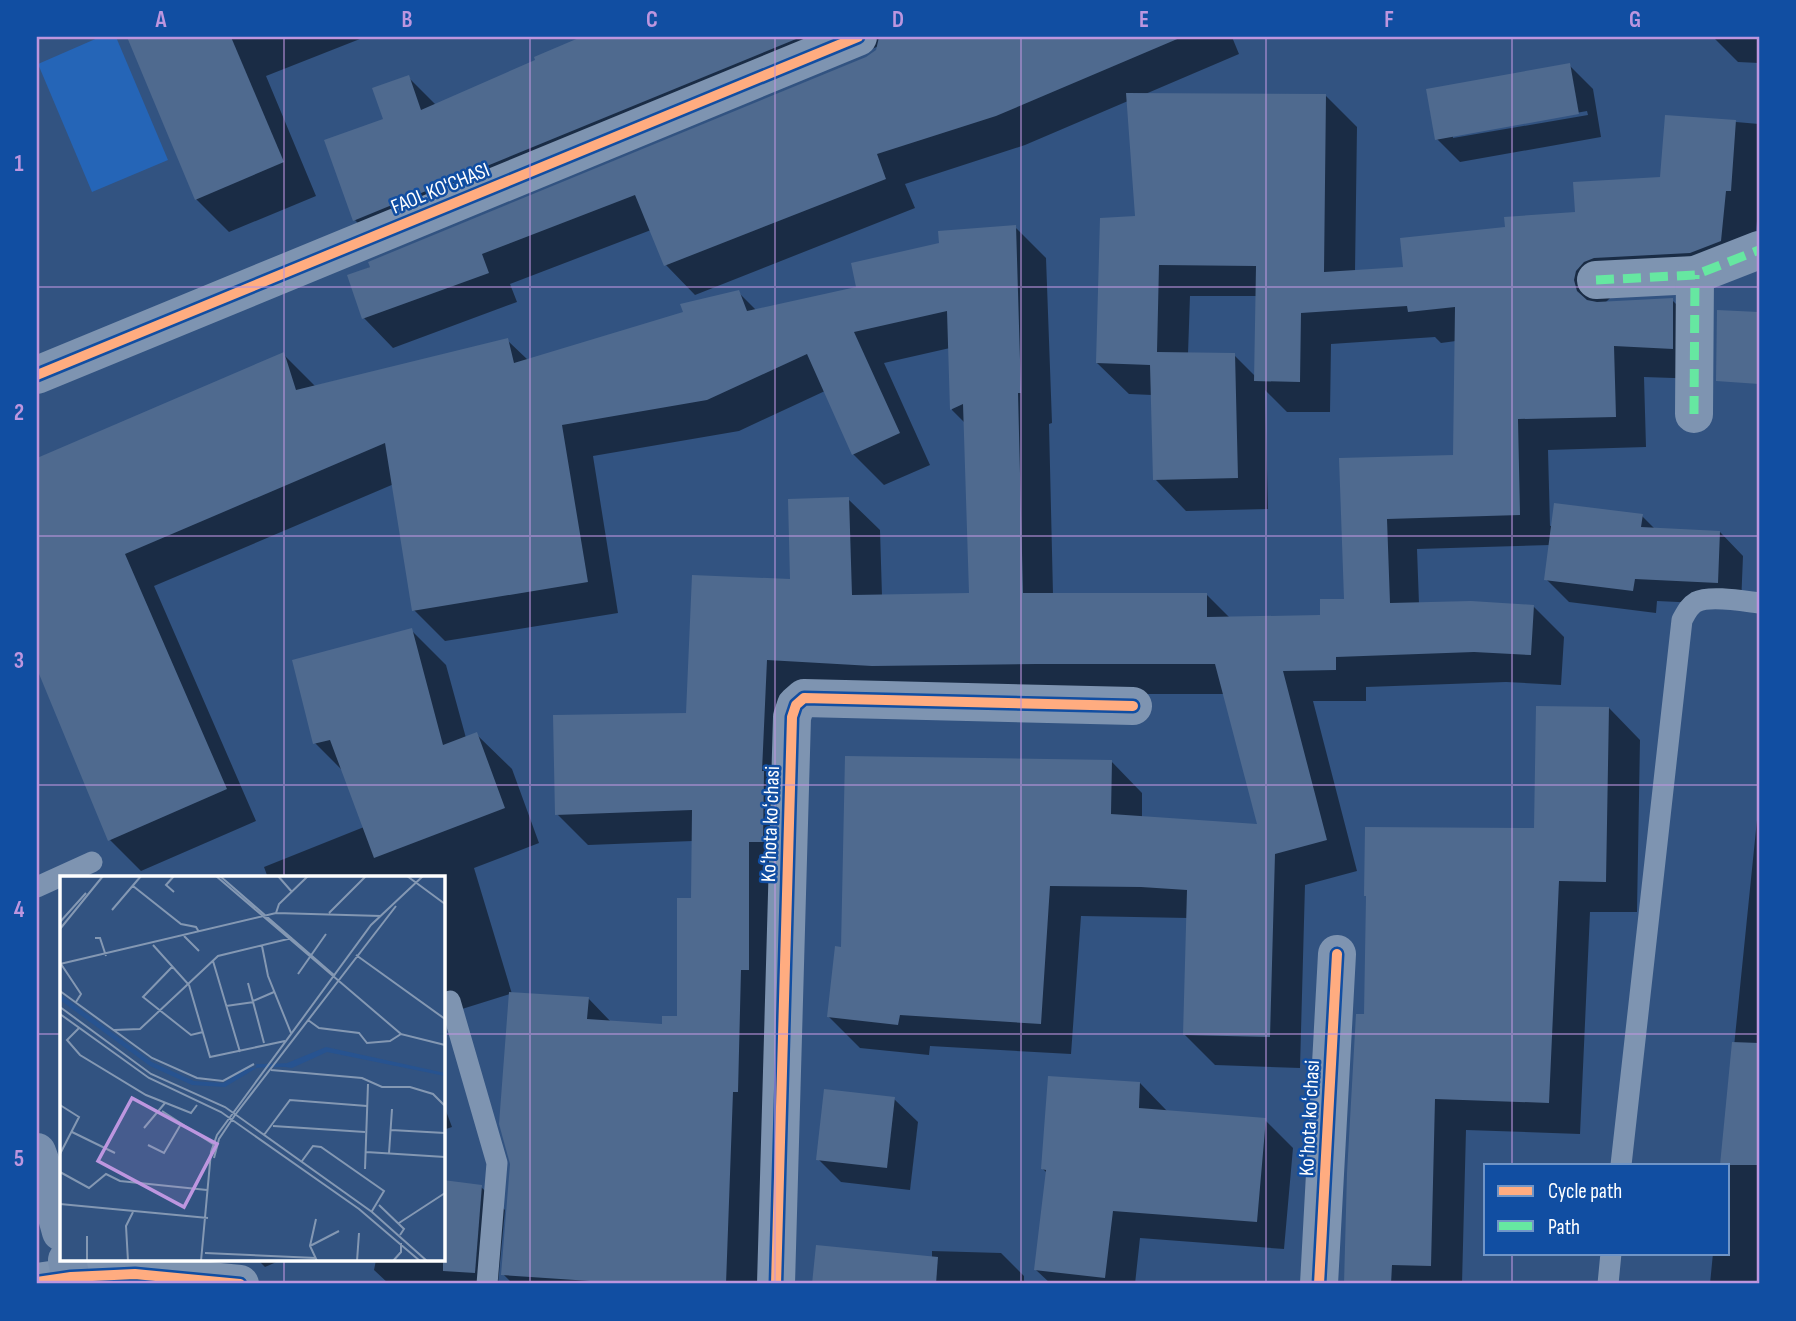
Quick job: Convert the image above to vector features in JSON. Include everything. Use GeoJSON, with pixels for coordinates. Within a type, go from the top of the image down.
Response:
{"type":"FeatureCollection","features":[{"type":"Feature","properties":{"kind":"main road"},"geometry":{"type":"LineString","coordinates":[[37,1152],[60,1228]]}},
{"type":"Feature","properties":{"kind":"street","name":"FAOL KO'CHASI"},"geometry":{"type":"LineString","coordinates":[[37,375],[858,37]]}},
{"type":"Feature","properties":{"kind":"street"},"geometry":{"type":"LineString","coordinates":[[1596,280],[1695,275],[1759,250]]}},
{"type":"Feature","properties":{"kind":"street"},"geometry":{"type":"LineString","coordinates":[[1694,414],[1695,275]]}},
{"type":"Feature","properties":{"kind":"street","name":"Koʻhota koʻchasi"},"geometry":{"type":"LineString","coordinates":[[776,1284],[792,717],[796,705],[804,698],[1133,706]]}},
{"type":"Feature","properties":{"kind":"street","name":"Koʻhota koʻchasi"},"geometry":{"type":"LineString","coordinates":[[1319,1284],[1337,954]]}},
{"type":"Feature","properties":{"kind":"street"},"geometry":{"type":"LineString","coordinates":[[62,1276],[135,1274],[240,1284]]}},
{"type":"Feature","properties":{"kind":"lane"},"geometry":{"type":"LineString","coordinates":[[1620,1164],[1682,620],[1689,608],[1699,600],[1759,603]]}},
{"type":"Feature","properties":{"kind":"lane"},"geometry":{"type":"LineString","coordinates":[[61,876],[92,862]]}},
{"type":"Feature","properties":{"kind":"lane"},"geometry":{"type":"LineString","coordinates":[[37,887],[60,877]]}},
{"type":"Feature","properties":{"kind":"lane"},"geometry":{"type":"LineString","coordinates":[[450,1002],[497,1163],[487,1284]]}},
{"type":"Feature","properties":{"kind":"lane"},"geometry":{"type":"LineString","coordinates":[[1608,1284],[1611,1254]]}},
{"type":"Feature","properties":{"kind":"shaded area"},"geometry":{"type":"Polygon","coordinates":[[[100,37],[116,37],[168,160],[92,192],[38,64],[100,37]]]}},
{"type":"Feature","properties":{"kind":"building"},"geometry":{"type":"Polygon","coordinates":[[[127,37],[231,37],[284,162],[195,200],[127,37]]]}},
{"type":"Feature","properties":{"kind":"building"},"geometry":{"type":"Polygon","coordinates":[[[581,37],[801,37],[353,221],[324,140],[383,119],[372,88],[409,75],[421,110],[581,37]]]}},
{"type":"Feature","properties":{"kind":"building"},"geometry":{"type":"Polygon","coordinates":[[[879,37],[1182,37],[996,116],[877,154],[886,179],[664,266],[635,195],[482,254],[489,273],[362,319],[347,275],[370,267],[368,262],[866,57],[876,50],[879,37]]]}},
{"type":"Feature","properties":{"kind":"building"},"geometry":{"type":"Polygon","coordinates":[[[1570,63],[1579,114],[1435,140],[1426,89],[1570,63]]]}},
{"type":"Feature","properties":{"kind":"building"},"geometry":{"type":"Polygon","coordinates":[[[1126,93],[1326,94],[1324,272],[1403,267],[1400,238],[1505,227],[1504,217],[1575,212],[1573,182],[1660,177],[1665,115],[1736,120],[1731,191],[1726,191],[1721,241],[1690,253],[1594,258],[1584,262],[1576,271],[1574,280],[1577,291],[1587,300],[1597,302],[1673,298],[1673,349],[1614,346],[1616,417],[1518,419],[1520,515],[1387,519],[1390,603],[1471,601],[1534,605],[1531,655],[1474,652],[1336,657],[1336,670],[1283,671],[1327,840],[1275,854],[1270,1037],[1183,1035],[1187,890],[1141,887],[1050,886],[1041,1024],[900,1015],[898,1025],[827,1017],[835,946],[841,947],[845,756],[1112,760],[1111,814],[1257,824],[1215,664],[872,666],[767,660],[762,771],[763,842],[749,842],[749,970],[741,970],[738,1092],[733,1092],[726,1284],[635,1284],[501,1275],[510,1164],[499,1124],[509,992],[589,997],[587,1019],[662,1024],[662,1016],[677,1016],[677,898],[691,898],[692,810],[555,815],[553,715],[686,713],[692,575],[790,579],[788,499],[849,497],[852,595],[969,593],[963,404],[950,410],[947,311],[854,332],[900,433],[852,455],[807,354],[707,400],[562,425],[588,582],[412,611],[385,443],[125,554],[227,789],[108,841],[37,669],[37,458],[284,352],[296,390],[508,338],[514,363],[683,312],[680,304],[739,290],[747,311],[856,287],[851,263],[939,243],[938,231],[1016,225],[1023,593],[1207,593],[1207,617],[1320,615],[1320,599],[1344,599],[1339,458],[1453,455],[1455,307],[1408,312],[1407,306],[1301,313],[1300,382],[1254,381],[1256,266],[1159,265],[1157,352],[1235,353],[1238,478],[1153,480],[1150,365],[1096,363],[1100,218],[1135,216],[1126,93]]]}},
{"type":"Feature","properties":{"kind":"building"},"geometry":{"type":"Polygon","coordinates":[[[1717,310],[1759,312],[1759,384],[1716,381],[1717,310]]]}},
{"type":"Feature","properties":{"kind":"building"},"geometry":{"type":"Polygon","coordinates":[[[1554,503],[1643,514],[1641,527],[1720,531],[1718,583],[1635,579],[1633,591],[1544,580],[1554,503]]]}},
{"type":"Feature","properties":{"kind":"building"},"geometry":{"type":"Polygon","coordinates":[[[412,628],[443,745],[477,732],[505,808],[374,858],[330,740],[313,744],[292,660],[412,628]]]}},
{"type":"Feature","properties":{"kind":"building"},"geometry":{"type":"Polygon","coordinates":[[[1536,706],[1609,707],[1606,882],[1559,881],[1549,1103],[1435,1099],[1431,1266],[1392,1265],[1391,1284],[1344,1284],[1356,1014],[1364,1014],[1365,827],[1534,828],[1536,706]]]}},
{"type":"Feature","properties":{"kind":"building"},"geometry":{"type":"Polygon","coordinates":[[[1732,1042],[1759,1043],[1759,1165],[1720,1164],[1732,1042]]]}},
{"type":"Feature","properties":{"kind":"building"},"geometry":{"type":"Polygon","coordinates":[[[1048,1076],[1140,1082],[1139,1108],[1266,1118],[1257,1222],[1113,1211],[1105,1278],[1034,1270],[1046,1170],[1041,1169],[1048,1076]]]}},
{"type":"Feature","properties":{"kind":"building"},"geometry":{"type":"Polygon","coordinates":[[[824,1089],[895,1097],[887,1168],[816,1160],[824,1089]]]}},
{"type":"Feature","properties":{"kind":"building"},"geometry":{"type":"Polygon","coordinates":[[[444,1180],[482,1185],[475,1273],[443,1271],[444,1180]]]}},
{"type":"Feature","properties":{"kind":"building"},"geometry":{"type":"Polygon","coordinates":[[[816,1245],[938,1257],[936,1284],[812,1284],[816,1245]]]}},
{"type":"Feature","properties":{"kind":"marked path"},"geometry":{"type":"LineString","coordinates":[[1596,280],[1695,275],[1759,250]]}},
{"type":"Feature","properties":{"kind":"marked path"},"geometry":{"type":"LineString","coordinates":[[1694,414],[1695,275]]}},
{"type":"Feature","properties":{"kind":"cycle path"},"geometry":{"type":"LineString","coordinates":[[37,375],[858,37]]}},
{"type":"Feature","properties":{"kind":"cycle path"},"geometry":{"type":"LineString","coordinates":[[776,1284],[792,717],[796,705],[804,698],[1133,706]]}},
{"type":"Feature","properties":{"kind":"cycle path"},"geometry":{"type":"LineString","coordinates":[[1319,1284],[1337,954]]}},
{"type":"Feature","properties":{"kind":"cycle path"},"geometry":{"type":"LineString","coordinates":[[37,1282],[71,1277],[135,1274],[240,1284]]}}]}
